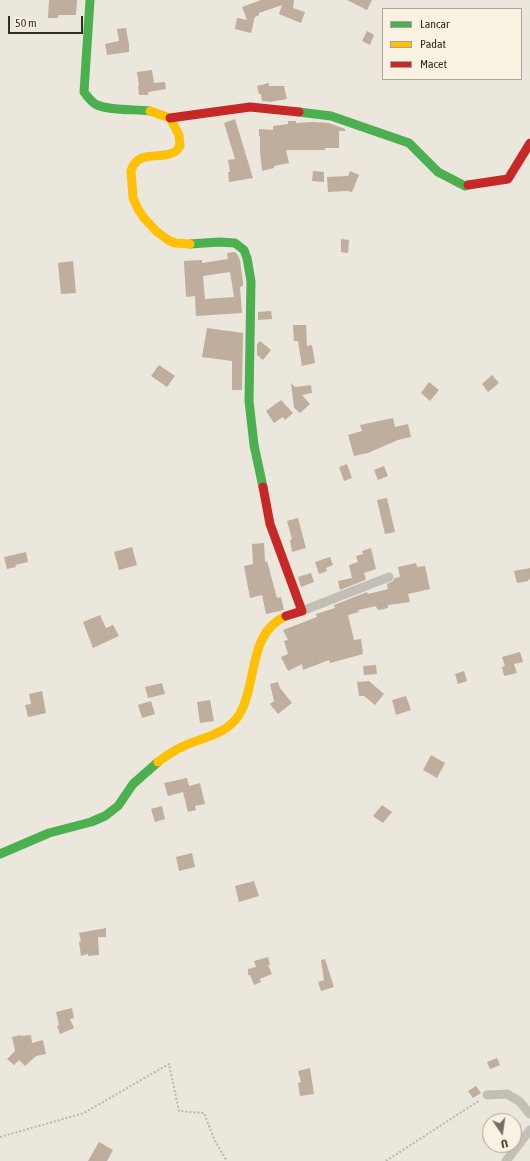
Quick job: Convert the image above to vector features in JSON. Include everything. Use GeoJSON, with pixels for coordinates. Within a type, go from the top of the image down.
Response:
{"type":"FeatureCollection","features":[{"type":"Feature","properties":{"kind":"street"},"geometry":{"type":"LineString","coordinates":[[90,0],[84,92],[89,99],[97,105],[109,108],[153,111],[170,118],[250,107],[331,116],[409,142],[438,172],[465,186],[508,179],[530,143]]}},
{"type":"Feature","properties":{"kind":"street"},"geometry":{"type":"LineString","coordinates":[[170,118],[179,138],[179,149],[170,154],[151,156],[136,161],[132,166],[131,174],[135,203],[144,219],[159,234],[176,243],[191,244],[228,241],[236,243],[242,248],[245,254],[249,266],[250,281],[249,401],[254,445],[270,524],[302,611]]}},
{"type":"Feature","properties":{"kind":"street"},"geometry":{"type":"LineString","coordinates":[[0,854],[55,832],[91,821],[111,812],[124,799],[134,783],[151,766],[178,748],[207,738],[228,728],[240,714],[248,690],[258,649],[268,631],[279,620],[389,577]]}},
{"type":"Feature","properties":{"kind":"street"},"geometry":{"type":"LineString","coordinates":[[487,1095],[507,1094],[519,1101],[530,1114]]}},
{"type":"Feature","properties":{"kind":"street"},"geometry":{"type":"LineString","coordinates":[[506,1161],[530,1130]]}},
{"type":"Feature","properties":{"kind":"path"},"geometry":{"type":"LineString","coordinates":[[0,1137],[84,1113],[169,1064],[179,1111],[204,1113],[215,1141],[227,1161]]}},
{"type":"Feature","properties":{"kind":"path"},"geometry":{"type":"LineString","coordinates":[[386,1161],[487,1095]]}},
{"type":"Feature","properties":{"kind":"building"},"geometry":{"type":"Polygon","coordinates":[[[49,0],[77,0],[76,15],[58,15],[58,18],[48,18],[49,0]]]}},
{"type":"Feature","properties":{"kind":"building"},"geometry":{"type":"Polygon","coordinates":[[[261,0],[294,0],[293,8],[305,12],[301,23],[279,14],[282,5],[259,13],[259,15],[255,17],[251,33],[235,29],[237,18],[247,20],[242,7],[261,0]]]}},
{"type":"Feature","properties":{"kind":"building"},"geometry":{"type":"Polygon","coordinates":[[[347,0],[372,0],[367,10],[347,0]]]}},
{"type":"Feature","properties":{"kind":"building"},"geometry":{"type":"Polygon","coordinates":[[[126,28],[129,52],[107,55],[105,44],[119,41],[117,29],[126,28]]]}},
{"type":"Feature","properties":{"kind":"building"},"geometry":{"type":"Polygon","coordinates":[[[367,31],[374,35],[370,45],[362,41],[367,31]]]}},
{"type":"Feature","properties":{"kind":"building"},"geometry":{"type":"Polygon","coordinates":[[[152,70],[154,83],[165,82],[166,89],[148,92],[148,95],[139,95],[137,72],[152,70]]]}},
{"type":"Feature","properties":{"kind":"building"},"geometry":{"type":"Polygon","coordinates":[[[269,83],[269,86],[284,86],[287,99],[270,102],[262,101],[261,94],[259,94],[257,86],[269,83]]]}},
{"type":"Feature","properties":{"kind":"building"},"geometry":{"type":"Polygon","coordinates":[[[235,119],[253,178],[229,182],[228,172],[230,172],[228,160],[235,159],[224,123],[235,119]]]}},
{"type":"Feature","properties":{"kind":"building"},"geometry":{"type":"Polygon","coordinates":[[[288,121],[296,121],[296,123],[329,123],[345,129],[345,131],[339,131],[339,148],[325,148],[325,150],[286,150],[289,163],[274,166],[274,168],[262,171],[259,129],[273,130],[273,126],[288,124],[288,121]]]}},
{"type":"Feature","properties":{"kind":"building"},"geometry":{"type":"Polygon","coordinates":[[[313,171],[324,172],[324,182],[312,181],[313,171]]]}},
{"type":"Feature","properties":{"kind":"building"},"geometry":{"type":"Polygon","coordinates":[[[350,171],[359,175],[352,192],[328,192],[327,177],[348,176],[350,171]]]}},
{"type":"Feature","properties":{"kind":"building"},"geometry":{"type":"Polygon","coordinates":[[[341,239],[349,240],[348,253],[341,252],[341,239]]]}},
{"type":"Feature","properties":{"kind":"building"},"geometry":{"type":"Polygon","coordinates":[[[235,252],[240,260],[243,282],[243,286],[240,287],[242,313],[196,316],[195,296],[186,297],[184,261],[202,260],[202,263],[228,259],[227,253],[235,252]],[[230,272],[203,276],[205,299],[234,297],[230,272]]]}},
{"type":"Feature","properties":{"kind":"building"},"geometry":{"type":"Polygon","coordinates":[[[73,261],[76,293],[61,294],[58,263],[73,261]]]}},
{"type":"Feature","properties":{"kind":"building"},"geometry":{"type":"Polygon","coordinates":[[[271,311],[272,319],[258,320],[258,312],[271,311]]]}},
{"type":"Feature","properties":{"kind":"building"},"geometry":{"type":"Polygon","coordinates":[[[293,325],[306,325],[307,346],[312,345],[315,363],[302,366],[298,341],[294,341],[293,325]]]}},
{"type":"Feature","properties":{"kind":"building"},"geometry":{"type":"Polygon","coordinates":[[[207,328],[243,333],[242,390],[232,390],[232,361],[202,357],[207,328]]]}},
{"type":"Feature","properties":{"kind":"building"},"geometry":{"type":"Polygon","coordinates":[[[260,341],[271,350],[263,360],[257,355],[257,344],[260,341]]]}},
{"type":"Feature","properties":{"kind":"building"},"geometry":{"type":"Polygon","coordinates":[[[159,365],[175,376],[167,387],[151,376],[159,365]]]}},
{"type":"Feature","properties":{"kind":"building"},"geometry":{"type":"Polygon","coordinates":[[[492,375],[499,383],[488,392],[482,384],[492,375]]]}},
{"type":"Feature","properties":{"kind":"building"},"geometry":{"type":"Polygon","coordinates":[[[429,382],[439,390],[430,401],[421,393],[429,382]]]}},
{"type":"Feature","properties":{"kind":"building"},"geometry":{"type":"Polygon","coordinates":[[[291,383],[295,387],[311,385],[312,393],[302,395],[310,404],[300,413],[294,408],[291,383]]]}},
{"type":"Feature","properties":{"kind":"building"},"geometry":{"type":"Polygon","coordinates":[[[281,400],[293,413],[285,420],[283,417],[274,423],[266,411],[281,400]]]}},
{"type":"Feature","properties":{"kind":"building"},"geometry":{"type":"Polygon","coordinates":[[[393,418],[395,427],[408,424],[411,437],[398,440],[368,453],[354,456],[348,435],[362,431],[360,425],[393,418]]]}},
{"type":"Feature","properties":{"kind":"building"},"geometry":{"type":"Polygon","coordinates":[[[347,464],[352,478],[344,481],[339,467],[347,464]]]}},
{"type":"Feature","properties":{"kind":"building"},"geometry":{"type":"Polygon","coordinates":[[[384,466],[388,476],[378,480],[374,470],[384,466]]]}},
{"type":"Feature","properties":{"kind":"building"},"geometry":{"type":"Polygon","coordinates":[[[387,498],[395,532],[385,534],[377,500],[387,498]]]}},
{"type":"Feature","properties":{"kind":"building"},"geometry":{"type":"Polygon","coordinates":[[[298,518],[306,548],[292,552],[290,540],[292,539],[287,521],[298,518]]]}},
{"type":"Feature","properties":{"kind":"building"},"geometry":{"type":"Polygon","coordinates":[[[264,543],[265,562],[267,561],[277,598],[281,597],[284,610],[266,614],[262,595],[250,598],[244,566],[253,564],[252,544],[264,543]]]}},
{"type":"Feature","properties":{"kind":"building"},"geometry":{"type":"Polygon","coordinates":[[[132,547],[137,565],[119,570],[114,552],[132,547]]]}},
{"type":"Feature","properties":{"kind":"building"},"geometry":{"type":"Polygon","coordinates":[[[371,548],[376,569],[364,573],[365,580],[340,590],[338,581],[352,578],[349,565],[358,562],[356,556],[363,554],[362,551],[371,548]]]}},
{"type":"Feature","properties":{"kind":"building"},"geometry":{"type":"Polygon","coordinates":[[[26,552],[28,562],[15,565],[16,567],[7,569],[4,557],[26,552]]]}},
{"type":"Feature","properties":{"kind":"building"},"geometry":{"type":"Polygon","coordinates":[[[330,557],[333,565],[326,568],[327,571],[319,574],[315,562],[330,557]]]}},
{"type":"Feature","properties":{"kind":"building"},"geometry":{"type":"Polygon","coordinates":[[[416,563],[417,567],[425,566],[430,589],[408,594],[410,602],[388,605],[388,608],[379,610],[376,606],[358,610],[359,612],[348,615],[354,640],[361,639],[363,654],[330,663],[329,660],[303,670],[302,664],[288,671],[281,657],[288,654],[284,641],[288,640],[283,630],[317,617],[316,614],[335,608],[334,605],[367,592],[368,594],[388,589],[387,584],[395,578],[400,577],[398,567],[416,563]]]}},
{"type":"Feature","properties":{"kind":"building"},"geometry":{"type":"Polygon","coordinates":[[[530,568],[530,579],[528,581],[517,583],[514,571],[530,568]]]}},
{"type":"Feature","properties":{"kind":"building"},"geometry":{"type":"Polygon","coordinates":[[[311,573],[314,582],[301,587],[298,577],[311,573]]]}},
{"type":"Feature","properties":{"kind":"building"},"geometry":{"type":"Polygon","coordinates":[[[100,615],[106,628],[113,625],[119,636],[93,648],[83,622],[100,615]]]}},
{"type":"Feature","properties":{"kind":"building"},"geometry":{"type":"Polygon","coordinates":[[[520,652],[523,662],[514,664],[517,673],[504,676],[502,667],[505,666],[502,657],[520,652]]]}},
{"type":"Feature","properties":{"kind":"building"},"geometry":{"type":"Polygon","coordinates":[[[376,665],[377,674],[364,675],[363,666],[376,665]]]}},
{"type":"Feature","properties":{"kind":"building"},"geometry":{"type":"Polygon","coordinates":[[[464,671],[467,681],[458,684],[455,674],[464,671]]]}},
{"type":"Feature","properties":{"kind":"building"},"geometry":{"type":"Polygon","coordinates":[[[369,681],[384,694],[375,705],[364,696],[359,696],[357,682],[369,681]]]}},
{"type":"Feature","properties":{"kind":"building"},"geometry":{"type":"Polygon","coordinates":[[[278,682],[280,688],[292,703],[278,714],[270,704],[274,701],[270,684],[278,682]]]}},
{"type":"Feature","properties":{"kind":"building"},"geometry":{"type":"Polygon","coordinates":[[[162,683],[165,694],[148,698],[145,687],[162,683]]]}},
{"type":"Feature","properties":{"kind":"building"},"geometry":{"type":"Polygon","coordinates":[[[42,691],[46,713],[28,717],[25,705],[31,704],[29,694],[42,691]]]}},
{"type":"Feature","properties":{"kind":"building"},"geometry":{"type":"Polygon","coordinates":[[[406,696],[411,710],[396,715],[392,700],[406,696]]]}},
{"type":"Feature","properties":{"kind":"building"},"geometry":{"type":"Polygon","coordinates":[[[210,700],[214,721],[200,723],[197,702],[210,700]]]}},
{"type":"Feature","properties":{"kind":"building"},"geometry":{"type":"Polygon","coordinates":[[[151,701],[155,714],[142,718],[138,705],[151,701]]]}},
{"type":"Feature","properties":{"kind":"building"},"geometry":{"type":"Polygon","coordinates":[[[431,755],[445,763],[437,778],[423,770],[431,755]]]}},
{"type":"Feature","properties":{"kind":"building"},"geometry":{"type":"Polygon","coordinates":[[[187,778],[189,786],[200,783],[205,804],[195,806],[196,810],[188,812],[183,792],[168,796],[164,783],[187,778]]]}},
{"type":"Feature","properties":{"kind":"building"},"geometry":{"type":"Polygon","coordinates":[[[382,805],[392,812],[383,823],[373,816],[382,805]]]}},
{"type":"Feature","properties":{"kind":"building"},"geometry":{"type":"Polygon","coordinates":[[[162,806],[165,819],[155,822],[151,809],[162,806]]]}},
{"type":"Feature","properties":{"kind":"building"},"geometry":{"type":"Polygon","coordinates":[[[192,853],[195,867],[179,871],[176,857],[192,853]]]}},
{"type":"Feature","properties":{"kind":"building"},"geometry":{"type":"Polygon","coordinates":[[[254,881],[259,896],[239,902],[235,886],[254,881]]]}},
{"type":"Feature","properties":{"kind":"building"},"geometry":{"type":"Polygon","coordinates":[[[106,928],[106,937],[98,937],[99,955],[88,956],[88,954],[81,956],[79,942],[81,941],[79,933],[106,928]]]}},
{"type":"Feature","properties":{"kind":"building"},"geometry":{"type":"Polygon","coordinates":[[[268,957],[270,965],[268,965],[272,974],[260,979],[261,982],[254,985],[250,975],[248,975],[248,969],[256,967],[254,961],[268,957]]]}},
{"type":"Feature","properties":{"kind":"building"},"geometry":{"type":"Polygon","coordinates":[[[325,959],[334,987],[321,991],[318,982],[324,980],[321,960],[325,959]]]}},
{"type":"Feature","properties":{"kind":"building"},"geometry":{"type":"Polygon","coordinates":[[[72,1008],[74,1018],[70,1019],[74,1028],[60,1034],[57,1026],[59,1025],[56,1012],[72,1008]]]}},
{"type":"Feature","properties":{"kind":"building"},"geometry":{"type":"Polygon","coordinates":[[[31,1035],[32,1043],[43,1040],[46,1054],[36,1056],[25,1066],[19,1060],[14,1065],[7,1059],[15,1051],[12,1037],[31,1035]]]}},
{"type":"Feature","properties":{"kind":"building"},"geometry":{"type":"Polygon","coordinates":[[[497,1058],[500,1065],[490,1069],[487,1062],[497,1058]]]}},
{"type":"Feature","properties":{"kind":"building"},"geometry":{"type":"Polygon","coordinates":[[[310,1068],[314,1094],[300,1096],[298,1083],[301,1082],[298,1071],[310,1068]]]}},
{"type":"Feature","properties":{"kind":"building"},"geometry":{"type":"Polygon","coordinates":[[[476,1086],[481,1093],[473,1098],[468,1091],[476,1086]]]}},
{"type":"Feature","properties":{"kind":"building"},"geometry":{"type":"Polygon","coordinates":[[[99,1142],[113,1150],[107,1161],[88,1161],[99,1142]]]}},
{"type":"Feature","properties":{"kind":"traffic: fast"},"geometry":{"type":"LineString","coordinates":[[90,0],[84,92],[93,102],[103,107],[150,111]]}},
{"type":"Feature","properties":{"kind":"traffic: fast"},"geometry":{"type":"LineString","coordinates":[[299,112],[331,116],[409,143],[438,172],[465,186],[468,185]]}},
{"type":"Feature","properties":{"kind":"traffic: fast"},"geometry":{"type":"LineString","coordinates":[[190,244],[219,242],[235,243],[244,250],[247,258],[251,281],[249,401],[254,445],[263,487]]}},
{"type":"Feature","properties":{"kind":"traffic: fast"},"geometry":{"type":"LineString","coordinates":[[0,854],[49,833],[91,822],[105,816],[118,806],[133,784],[158,762]]}},
{"type":"Feature","properties":{"kind":"traffic: slow"},"geometry":{"type":"LineString","coordinates":[[150,111],[170,118],[179,135],[180,146],[177,151],[171,154],[144,157],[134,164],[131,171],[133,198],[144,218],[156,231],[168,240],[175,243],[190,244]]}},
{"type":"Feature","properties":{"kind":"traffic: slow"},"geometry":{"type":"LineString","coordinates":[[158,762],[170,753],[191,743],[214,735],[234,722],[245,703],[255,660],[265,634],[274,624],[286,616]]}},
{"type":"Feature","properties":{"kind":"traffic: jam"},"geometry":{"type":"LineString","coordinates":[[170,118],[250,107],[299,112]]}},
{"type":"Feature","properties":{"kind":"traffic: jam"},"geometry":{"type":"LineString","coordinates":[[468,185],[508,179],[530,143]]}},
{"type":"Feature","properties":{"kind":"traffic: jam"},"geometry":{"type":"LineString","coordinates":[[263,487],[270,524],[302,611],[286,616]]}}]}
